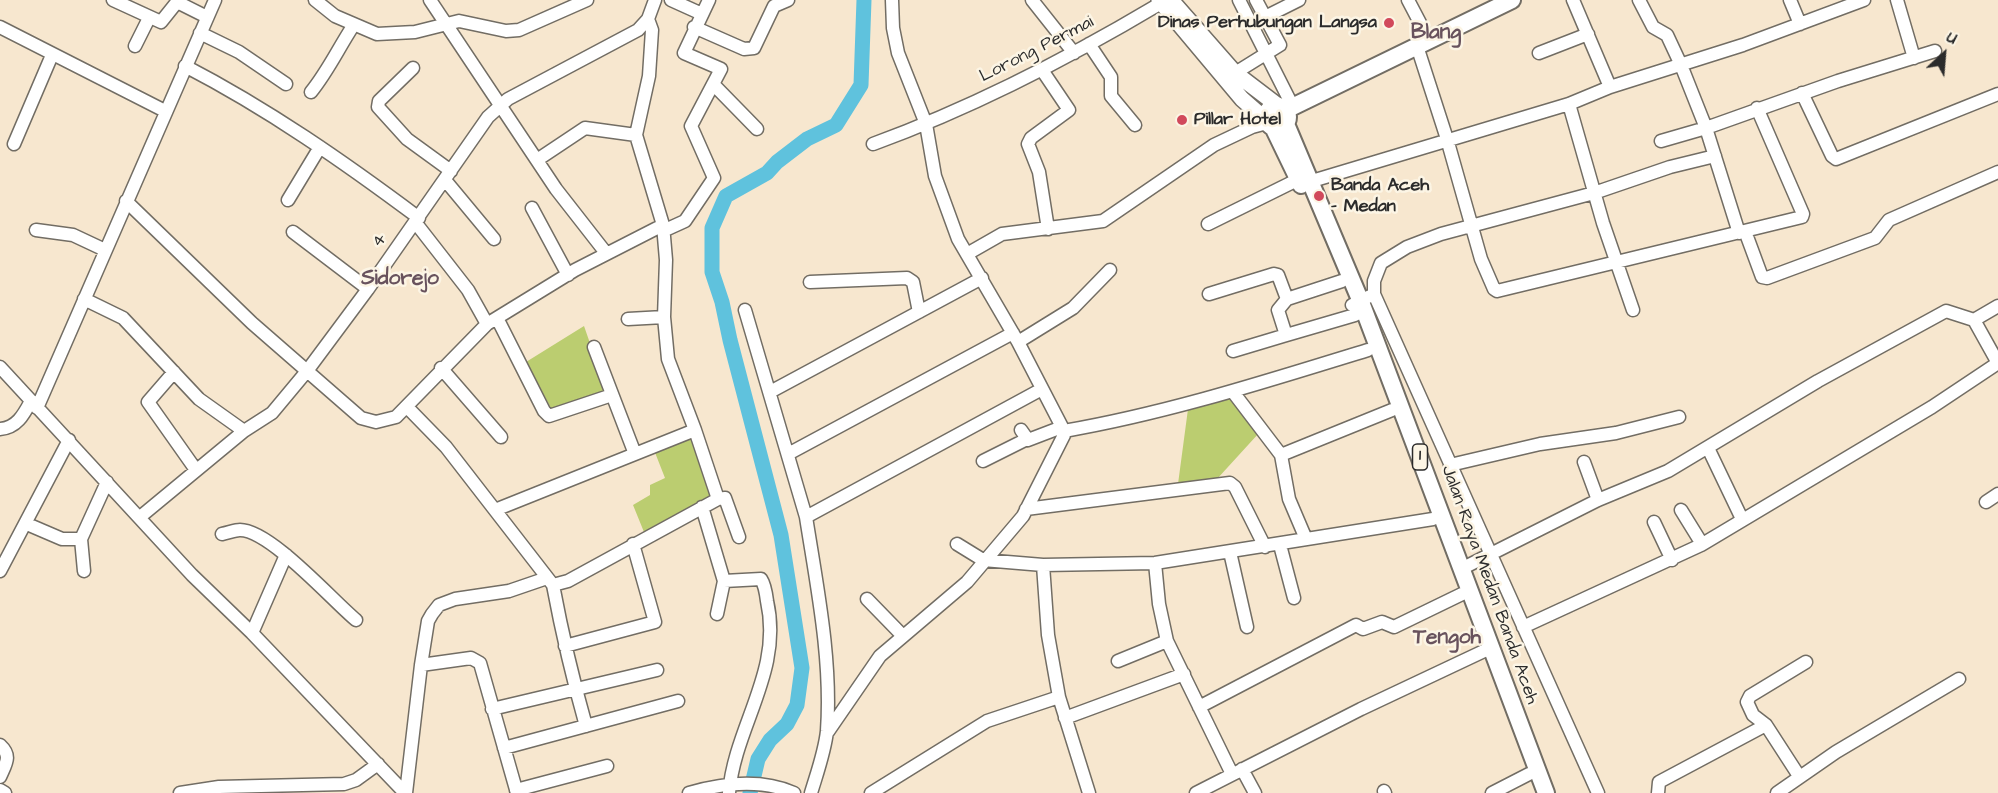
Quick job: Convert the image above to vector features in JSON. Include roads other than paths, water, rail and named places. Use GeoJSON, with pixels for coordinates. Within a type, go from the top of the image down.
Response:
{"type":"FeatureCollection","features":[{"type":"Feature","properties":{"kind":"highway"},"geometry":{"type":"LineString","coordinates":[[1278,117],[1512,0]]}},
{"type":"Feature","properties":{"kind":"highway","name":"Jalan Raya Medan Banda Aceh"},"geometry":{"type":"LineString","coordinates":[[1278,117],[1360,304],[1462,568],[1536,793]]}},
{"type":"Feature","properties":{"kind":"highway","name":"Jalan Raya Medan Banda Aceh"},"geometry":{"type":"LineString","coordinates":[[1305,180],[1342,281],[1360,304],[1368,350],[1484,651],[1495,668],[1546,793]]}},
{"type":"Feature","properties":{"kind":"main road","name":"Jalan Raya Medan Banda Aceh"},"geometry":{"type":"LineString","coordinates":[[1164,1],[1278,117]]}},
{"type":"Feature","properties":{"kind":"main road","name":"1"},"geometry":{"type":"LineString","coordinates":[[1164,1],[1242,99],[1278,117]]}},
{"type":"Feature","properties":{"kind":"street"},"geometry":{"type":"LineString","coordinates":[[113,0],[149,18],[163,22],[177,2],[207,17]]}},
{"type":"Feature","properties":{"kind":"street"},"geometry":{"type":"LineString","coordinates":[[0,429],[8,428],[16,423],[34,405],[84,299],[215,0]]}},
{"type":"Feature","properties":{"kind":"street"},"geometry":{"type":"LineString","coordinates":[[315,0],[353,26],[377,34],[415,32],[445,23],[472,22],[506,31],[519,30],[587,0]]}},
{"type":"Feature","properties":{"kind":"street"},"geometry":{"type":"LineString","coordinates":[[430,0],[499,106],[606,253]]}},
{"type":"Feature","properties":{"kind":"street"},"geometry":{"type":"LineString","coordinates":[[655,0],[648,19],[652,30],[650,76],[636,135],[663,228],[666,260],[664,317],[668,359],[718,499]]}},
{"type":"Feature","properties":{"kind":"street"},"geometry":{"type":"LineString","coordinates":[[671,0],[702,14]]}},
{"type":"Feature","properties":{"kind":"street"},"geometry":{"type":"LineString","coordinates":[[126,201],[252,323],[361,418],[376,422],[389,420],[408,408],[441,368],[492,321],[606,253],[685,221],[714,178],[691,126],[720,69],[684,54],[694,27],[709,0]]}},
{"type":"Feature","properties":{"kind":"street"},"geometry":{"type":"LineString","coordinates":[[694,27],[744,49],[754,48],[774,6],[788,0]]}},
{"type":"Feature","properties":{"kind":"street"},"geometry":{"type":"LineString","coordinates":[[827,733],[880,656],[902,635],[958,590],[1014,528],[1059,445],[1063,429],[1016,337],[958,239],[935,176],[926,124],[898,53],[893,28],[892,0]]}},
{"type":"Feature","properties":{"kind":"street"},"geometry":{"type":"LineString","coordinates":[[1032,0],[1074,52]]}},
{"type":"Feature","properties":{"kind":"street"},"geometry":{"type":"LineString","coordinates":[[967,254],[1002,234],[1103,221],[1214,145],[1278,117],[1267,55],[1239,0]]}},
{"type":"Feature","properties":{"kind":"street"},"geometry":{"type":"LineString","coordinates":[[1235,73],[1267,55],[1280,44],[1256,0]]}},
{"type":"Feature","properties":{"kind":"street"},"geometry":{"type":"LineString","coordinates":[[1265,17],[1299,0]]}},
{"type":"Feature","properties":{"kind":"street"},"geometry":{"type":"LineString","coordinates":[[1408,0],[1423,43],[1481,259],[1497,291],[1800,218],[1803,214],[1757,108]]}},
{"type":"Feature","properties":{"kind":"street"},"geometry":{"type":"LineString","coordinates":[[1573,0],[1610,87]]}},
{"type":"Feature","properties":{"kind":"street"},"geometry":{"type":"LineString","coordinates":[[1639,0],[1653,27],[1666,35],[1681,65],[1706,128],[1742,232],[1762,277],[1765,278],[1875,238],[1889,220],[1998,172]]}},
{"type":"Feature","properties":{"kind":"street"},"geometry":{"type":"LineString","coordinates":[[1790,0],[1800,24]]}},
{"type":"Feature","properties":{"kind":"street"},"geometry":{"type":"LineString","coordinates":[[1208,224],[1305,180],[1569,104],[1610,87],[1681,65],[1864,0]]}},
{"type":"Feature","properties":{"kind":"street"},"geometry":{"type":"LineString","coordinates":[[1897,0],[1914,58]]}},
{"type":"Feature","properties":{"kind":"street","name":"Lorong Permai"},"geometry":{"type":"LineString","coordinates":[[873,144],[926,124],[1042,70],[1164,1]]}},
{"type":"Feature","properties":{"kind":"street"},"geometry":{"type":"LineString","coordinates":[[135,46],[149,18]]}},
{"type":"Feature","properties":{"kind":"street","name":"4"},"geometry":{"type":"LineString","coordinates":[[140,518],[244,431],[272,413],[369,289],[488,117],[499,106],[548,76],[638,30],[648,19]]}},
{"type":"Feature","properties":{"kind":"street"},"geometry":{"type":"LineString","coordinates":[[311,92],[330,69],[331,60],[353,26]]}},
{"type":"Feature","properties":{"kind":"street"},"geometry":{"type":"LineString","coordinates":[[0,27],[165,111]]}},
{"type":"Feature","properties":{"kind":"street"},"geometry":{"type":"LineString","coordinates":[[200,33],[239,52],[286,84]]}},
{"type":"Feature","properties":{"kind":"street"},"geometry":{"type":"LineString","coordinates":[[1539,53],[1588,34]]}},
{"type":"Feature","properties":{"kind":"street"},"geometry":{"type":"LineString","coordinates":[[1089,44],[1111,77],[1111,96],[1135,125]]}},
{"type":"Feature","properties":{"kind":"street"},"geometry":{"type":"LineString","coordinates":[[1661,141],[1935,51]]}},
{"type":"Feature","properties":{"kind":"street"},"geometry":{"type":"LineString","coordinates":[[14,144],[52,55]]}},
{"type":"Feature","properties":{"kind":"street"},"geometry":{"type":"LineString","coordinates":[[185,66],[242,96],[320,147],[417,220],[492,321],[549,416],[612,395]]}},
{"type":"Feature","properties":{"kind":"street"},"geometry":{"type":"LineString","coordinates":[[413,68],[379,101],[378,107],[407,139],[448,176],[494,238]]}},
{"type":"Feature","properties":{"kind":"street"},"geometry":{"type":"LineString","coordinates":[[1042,70],[1069,110],[1031,138],[1028,144],[1040,172],[1048,229]]}},
{"type":"Feature","properties":{"kind":"street"},"geometry":{"type":"LineString","coordinates":[[713,84],[757,129]]}},
{"type":"Feature","properties":{"kind":"street"},"geometry":{"type":"LineString","coordinates":[[1802,93],[1832,156],[1836,159],[1998,94]]}},
{"type":"Feature","properties":{"kind":"street"},"geometry":{"type":"LineString","coordinates":[[1569,104],[1594,193],[1619,262],[1633,310]]}},
{"type":"Feature","properties":{"kind":"street"},"geometry":{"type":"LineString","coordinates":[[537,160],[585,128],[636,135]]}},
{"type":"Feature","properties":{"kind":"street"},"geometry":{"type":"LineString","coordinates":[[288,200],[320,147]]}},
{"type":"Feature","properties":{"kind":"street"},"geometry":{"type":"LineString","coordinates":[[1233,351],[1283,336],[1360,304],[1384,259],[1441,234],[1594,193],[1670,167],[1715,156]]}},
{"type":"Feature","properties":{"kind":"street"},"geometry":{"type":"LineString","coordinates":[[532,208],[568,275]]}},
{"type":"Feature","properties":{"kind":"street"},"geometry":{"type":"LineString","coordinates":[[36,230],[73,235],[105,250]]}},
{"type":"Feature","properties":{"kind":"street"},"geometry":{"type":"LineString","coordinates":[[293,232],[369,289]]}},
{"type":"Feature","properties":{"kind":"street"},"geometry":{"type":"LineString","coordinates":[[788,454],[1073,308],[1110,270]]}},
{"type":"Feature","properties":{"kind":"street"},"geometry":{"type":"LineString","coordinates":[[1209,294],[1276,274],[1287,299]]}},
{"type":"Feature","properties":{"kind":"street"},"geometry":{"type":"LineString","coordinates":[[810,282],[907,278],[913,282],[919,312]]}},
{"type":"Feature","properties":{"kind":"street"},"geometry":{"type":"LineString","coordinates":[[770,392],[982,278]]}},
{"type":"Feature","properties":{"kind":"street"},"geometry":{"type":"LineString","coordinates":[[1283,336],[1285,332],[1278,310],[1287,299],[1342,281]]}},
{"type":"Feature","properties":{"kind":"street"},"geometry":{"type":"LineString","coordinates":[[84,299],[123,318],[199,399],[244,431]]}},
{"type":"Feature","properties":{"kind":"street"},"geometry":{"type":"LineString","coordinates":[[1360,304],[1450,465],[1598,793]]}},
{"type":"Feature","properties":{"kind":"street"},"geometry":{"type":"LineString","coordinates":[[1974,320],[1998,306]]}},
{"type":"Feature","properties":{"kind":"street"},"geometry":{"type":"LineString","coordinates":[[746,310],[806,517],[823,630],[827,733],[811,793]]}},
{"type":"Feature","properties":{"kind":"street"},"geometry":{"type":"LineString","coordinates":[[1462,568],[1598,500],[1668,471],[1818,381],[1946,310],[1974,320],[1998,363],[1932,407],[1702,544],[1672,560],[1582,598],[1523,627]]}},
{"type":"Feature","properties":{"kind":"street"},"geometry":{"type":"LineString","coordinates":[[628,319],[664,317]]}},
{"type":"Feature","properties":{"kind":"street"},"geometry":{"type":"LineString","coordinates":[[594,347],[635,454]]}},
{"type":"Feature","properties":{"kind":"street"},"geometry":{"type":"LineString","coordinates":[[983,460],[1024,435],[1127,420],[1233,392],[1368,350]]}},
{"type":"Feature","properties":{"kind":"street"},"geometry":{"type":"LineString","coordinates":[[0,367],[192,575],[252,633],[406,793]]}},
{"type":"Feature","properties":{"kind":"street"},"geometry":{"type":"LineString","coordinates":[[441,368],[501,437]]}},
{"type":"Feature","properties":{"kind":"street"},"geometry":{"type":"LineString","coordinates":[[174,372],[148,402],[196,470]]}},
{"type":"Feature","properties":{"kind":"street"},"geometry":{"type":"LineString","coordinates":[[806,517],[1042,389]]}},
{"type":"Feature","properties":{"kind":"street"},"geometry":{"type":"LineString","coordinates":[[1233,392],[1281,456],[1289,499],[1306,540]]}},
{"type":"Feature","properties":{"kind":"street"},"geometry":{"type":"LineString","coordinates":[[408,408],[446,447],[550,582],[566,656],[578,687],[586,726]]}},
{"type":"Feature","properties":{"kind":"street"},"geometry":{"type":"LineString","coordinates":[[1281,456],[1392,410]]}},
{"type":"Feature","properties":{"kind":"street"},"geometry":{"type":"LineString","coordinates":[[1450,465],[1540,444],[1616,433],[1679,417]]}},
{"type":"Feature","properties":{"kind":"street"},"geometry":{"type":"LineString","coordinates":[[495,510],[695,430]]}},
{"type":"Feature","properties":{"kind":"street"},"geometry":{"type":"LineString","coordinates":[[0,570],[27,524],[69,440]]}},
{"type":"Feature","properties":{"kind":"street"},"geometry":{"type":"LineString","coordinates":[[1708,448],[1743,519]]}},
{"type":"Feature","properties":{"kind":"street"},"geometry":{"type":"LineString","coordinates":[[1584,462],[1598,500]]}},
{"type":"Feature","properties":{"kind":"street"},"geometry":{"type":"LineString","coordinates":[[84,571],[81,539],[107,482]]}},
{"type":"Feature","properties":{"kind":"street"},"geometry":{"type":"LineString","coordinates":[[1026,509],[1230,483],[1235,488],[1265,548]]}},
{"type":"Feature","properties":{"kind":"street"},"geometry":{"type":"LineString","coordinates":[[1986,502],[1998,494]]}},
{"type":"Feature","properties":{"kind":"street"},"geometry":{"type":"LineString","coordinates":[[406,793],[428,621],[439,605],[455,599],[550,582],[568,581],[718,499],[725,498],[739,537]]}},
{"type":"Feature","properties":{"kind":"street"},"geometry":{"type":"LineString","coordinates":[[702,507],[724,581],[717,614]]}},
{"type":"Feature","properties":{"kind":"street"},"geometry":{"type":"LineString","coordinates":[[1681,510],[1702,544]]}},
{"type":"Feature","properties":{"kind":"street"},"geometry":{"type":"LineString","coordinates":[[957,544],[983,560],[1043,565],[1155,563],[1265,548],[1433,519]]}},
{"type":"Feature","properties":{"kind":"street"},"geometry":{"type":"LineString","coordinates":[[1654,522],[1672,560]]}},
{"type":"Feature","properties":{"kind":"street"},"geometry":{"type":"LineString","coordinates":[[27,524],[62,539],[81,539]]}},
{"type":"Feature","properties":{"kind":"street"},"geometry":{"type":"LineString","coordinates":[[222,534],[241,530],[260,536],[286,555],[357,620]]}},
{"type":"Feature","properties":{"kind":"street"},"geometry":{"type":"LineString","coordinates":[[565,645],[655,622],[633,544]]}},
{"type":"Feature","properties":{"kind":"street"},"geometry":{"type":"LineString","coordinates":[[1280,545],[1294,598]]}},
{"type":"Feature","properties":{"kind":"street"},"geometry":{"type":"LineString","coordinates":[[1230,552],[1248,627]]}},
{"type":"Feature","properties":{"kind":"street"},"geometry":{"type":"LineString","coordinates":[[252,633],[286,555]]}},
{"type":"Feature","properties":{"kind":"street"},"geometry":{"type":"LineString","coordinates":[[1155,563],[1159,604],[1167,641],[1199,707],[1237,771],[1255,793]]}},
{"type":"Feature","properties":{"kind":"street"},"geometry":{"type":"LineString","coordinates":[[1043,565],[1048,634],[1059,697],[1089,793]]}},
{"type":"Feature","properties":{"kind":"street"},"geometry":{"type":"LineString","coordinates":[[724,581],[761,579],[771,620],[768,661],[763,683],[734,761],[732,787]]}},
{"type":"Feature","properties":{"kind":"street"},"geometry":{"type":"LineString","coordinates":[[1199,707],[1356,624],[1363,629],[1382,622],[1394,627],[1462,594]]}},
{"type":"Feature","properties":{"kind":"street"},"geometry":{"type":"LineString","coordinates":[[867,599],[902,635]]}},
{"type":"Feature","properties":{"kind":"street"},"geometry":{"type":"LineString","coordinates":[[1118,661],[1167,641]]}},
{"type":"Feature","properties":{"kind":"street"},"geometry":{"type":"LineString","coordinates":[[1196,793],[1484,651]]}},
{"type":"Feature","properties":{"kind":"street"},"geometry":{"type":"LineString","coordinates":[[421,665],[471,658],[477,661],[484,673],[492,710],[517,792],[607,766]]}},
{"type":"Feature","properties":{"kind":"street"},"geometry":{"type":"LineString","coordinates":[[1799,776],[1766,725],[1753,715],[1748,705],[1749,698],[1806,662]]}},
{"type":"Feature","properties":{"kind":"street"},"geometry":{"type":"LineString","coordinates":[[492,710],[578,687],[657,670]]}},
{"type":"Feature","properties":{"kind":"street"},"geometry":{"type":"LineString","coordinates":[[1065,718],[1148,690],[1184,674]]}},
{"type":"Feature","properties":{"kind":"street"},"geometry":{"type":"LineString","coordinates":[[1777,793],[1799,776],[1959,679]]}},
{"type":"Feature","properties":{"kind":"street"},"geometry":{"type":"LineString","coordinates":[[871,793],[987,722],[1059,697]]}},
{"type":"Feature","properties":{"kind":"street"},"geometry":{"type":"LineString","coordinates":[[504,748],[678,701]]}},
{"type":"Feature","properties":{"kind":"street"},"geometry":{"type":"LineString","coordinates":[[1658,793],[1656,786],[1659,782],[1766,725]]}},
{"type":"Feature","properties":{"kind":"street"},"geometry":{"type":"LineString","coordinates":[[0,745],[8,754],[0,777]]}},
{"type":"Feature","properties":{"kind":"street"},"geometry":{"type":"LineString","coordinates":[[180,793],[219,787],[275,789],[344,784],[356,780],[378,764]]}},
{"type":"Feature","properties":{"kind":"street"},"geometry":{"type":"LineString","coordinates":[[1492,793],[1529,774]]}},
{"type":"Feature","properties":{"kind":"street"},"geometry":{"type":"LineString","coordinates":[[689,793],[732,787],[779,786],[794,793]]}},
{"type":"Feature","properties":{"kind":"street"},"geometry":{"type":"LineString","coordinates":[[0,790],[5,793]]}},
{"type":"Feature","properties":{"kind":"waterway"},"geometry":{"type":"LineString","coordinates":[[750,793],[758,759],[770,740],[787,724],[797,705],[802,668],[781,535],[722,302],[712,272],[712,228],[726,196],[767,173],[777,162],[807,139],[836,125],[861,85],[864,0]]}},
{"type":"Feature","properties":{"kind":"place","name":"Dinas Perhubungan Langsa"},"geometry":{"type":"Point","coordinates":[1389,23]}},
{"type":"Feature","properties":{"kind":"place","name":"Pillar Hotel"},"geometry":{"type":"Point","coordinates":[1182,120]}},
{"type":"Feature","properties":{"kind":"place","name":"Banda Aceh - Medan"},"geometry":{"type":"Point","coordinates":[1319,196]}},
{"type":"Feature","properties":{"kind":"district","name":"Blang"},"geometry":{"type":"Point","coordinates":[1436,34]}},
{"type":"Feature","properties":{"kind":"district","name":"Sidorejo"},"geometry":{"type":"Point","coordinates":[400,280]}},
{"type":"Feature","properties":{"kind":"district","name":"Tengoh"},"geometry":{"type":"Point","coordinates":[1447,639]}}]}
